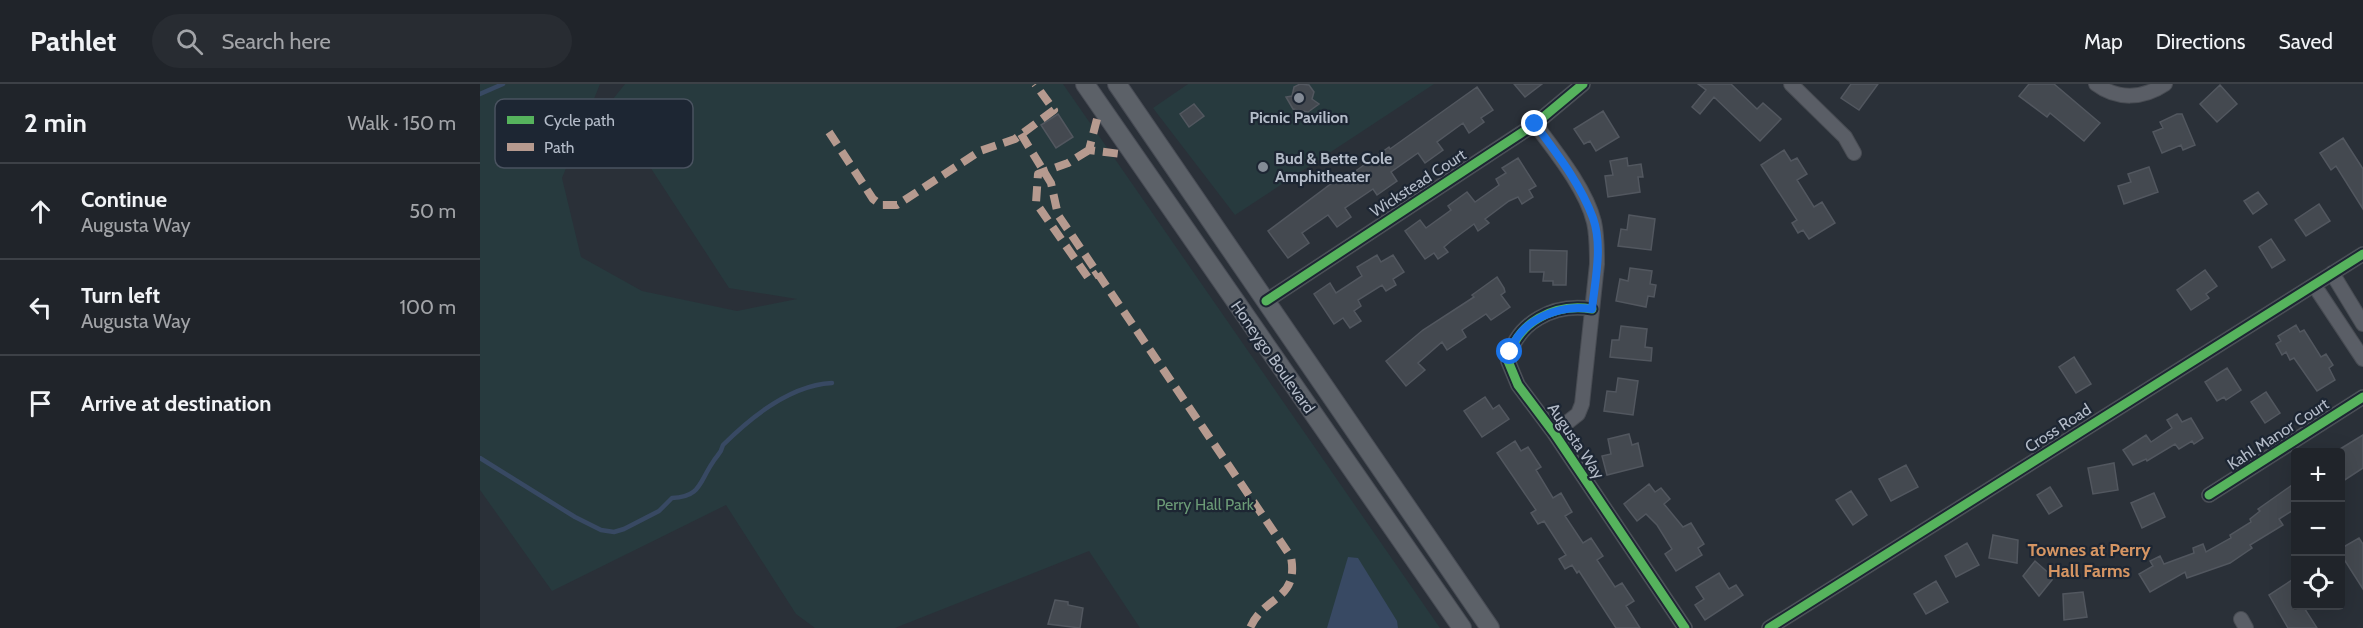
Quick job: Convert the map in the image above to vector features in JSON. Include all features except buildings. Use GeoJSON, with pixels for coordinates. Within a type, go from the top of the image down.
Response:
{"type":"FeatureCollection","features":[{"type":"Feature","properties":{"kind":"main road","name":"Honeygo Boulevard"},"geometry":{"type":"LineString","coordinates":[[1085,84],[1462,628]]}},
{"type":"Feature","properties":{"kind":"main road","name":"Honeygo Boulevard"},"geometry":{"type":"LineString","coordinates":[[1117,84],[1490,628]]}},
{"type":"Feature","properties":{"kind":"street","name":"Wickstead Court"},"geometry":{"type":"LineString","coordinates":[[1266,301],[1535,124],[1583,84]]}},
{"type":"Feature","properties":{"kind":"street"},"geometry":{"type":"LineString","coordinates":[[1791,84],[1845,137],[1854,153]]}},
{"type":"Feature","properties":{"kind":"street"},"geometry":{"type":"LineString","coordinates":[[2096,84],[2118,95],[2134,96],[2156,90],[2165,84]]}},
{"type":"Feature","properties":{"kind":"street","name":"Augusta Way"},"geometry":{"type":"LineString","coordinates":[[1535,124],[1578,186],[1593,219],[1597,264],[1582,404],[1578,414],[1554,433]]}},
{"type":"Feature","properties":{"kind":"street","name":"Cross Road"},"geometry":{"type":"LineString","coordinates":[[1769,628],[2363,254]]}},
{"type":"Feature","properties":{"kind":"street"},"geometry":{"type":"LineString","coordinates":[[2332,273],[2363,324]]}},
{"type":"Feature","properties":{"kind":"street"},"geometry":{"type":"LineString","coordinates":[[2314,285],[2363,359]]}},
{"type":"Feature","properties":{"kind":"street","name":"Augusta Way"},"geometry":{"type":"LineString","coordinates":[[1592,309],[1574,307],[1551,311],[1515,337],[1508,361],[1512,375],[1554,433],[1684,628]]}},
{"type":"Feature","properties":{"kind":"street","name":"Kahl Manor Court"},"geometry":{"type":"LineString","coordinates":[[2210,495],[2363,397]]}},
{"type":"Feature","properties":{"kind":"green space","name":"Perry Hall Park"},"geometry":{"type":"Polygon","coordinates":[[[480,84],[600,84],[594,99],[495,99],[495,168],[566,168],[562,178],[581,257],[642,291],[737,311],[797,299],[729,288],[651,168],[693,168],[693,99],[613,99],[625,84],[1063,84],[1440,628],[1140,628],[1089,551],[895,628],[815,628],[796,614],[726,505],[552,591],[480,490],[480,84]]]}},
{"type":"Feature","properties":{"kind":"green space"},"geometry":{"type":"Polygon","coordinates":[[[1188,84],[1434,84],[1235,215],[1153,108],[1188,84]]]}},
{"type":"Feature","properties":{"kind":"water"},"geometry":{"type":"Polygon","coordinates":[[[1348,557],[1358,558],[1397,621],[1398,628],[1327,628],[1348,557]]]}},
{"type":"Feature","properties":{"kind":"waterway"},"geometry":{"type":"LineString","coordinates":[[480,94],[503,84]]}},
{"type":"Feature","properties":{"kind":"waterway"},"geometry":{"type":"LineString","coordinates":[[480,458],[575,517],[601,530],[614,532],[659,511],[672,498],[689,495],[694,491],[723,445],[773,404],[802,390],[832,383]]}},
{"type":"Feature","properties":{"kind":"marked path"},"geometry":{"type":"LineString","coordinates":[[829,132],[873,199],[881,205],[897,205],[980,151],[1015,139],[1054,110],[1035,84]]}},
{"type":"Feature","properties":{"kind":"marked path"},"geometry":{"type":"LineString","coordinates":[[1097,119],[1089,150],[1121,154]]}},
{"type":"Feature","properties":{"kind":"marked path"},"geometry":{"type":"LineString","coordinates":[[1021,134],[1051,183],[1058,215],[1291,557],[1290,582],[1279,597],[1256,617],[1250,628]]}},
{"type":"Feature","properties":{"kind":"marked path"},"geometry":{"type":"LineString","coordinates":[[1089,150],[1068,163],[1038,174],[1036,203],[1089,279],[1098,273]]}},
{"type":"Feature","properties":{"kind":"cycle path"},"geometry":{"type":"LineString","coordinates":[[1266,301],[1535,124],[1583,84]]}},
{"type":"Feature","properties":{"kind":"cycle path"},"geometry":{"type":"LineString","coordinates":[[1769,628],[2363,254]]}},
{"type":"Feature","properties":{"kind":"cycle path"},"geometry":{"type":"LineString","coordinates":[[1592,309],[1564,309],[1539,318],[1519,336],[1512,347],[1508,361],[1518,385],[1554,433],[1685,628]]}},
{"type":"Feature","properties":{"kind":"cycle path"},"geometry":{"type":"LineString","coordinates":[[2209,495],[2363,397]]}},
{"type":"Feature","properties":{"kind":"place","name":"Picnic Pavilion"},"geometry":{"type":"Point","coordinates":[1299,98]}},
{"type":"Feature","properties":{"kind":"place","name":"Bud & Bette Cole Amphitheater"},"geometry":{"type":"Point","coordinates":[1263,167]}},
{"type":"Feature","properties":{"kind":"district","name":"Townes at Perry Hall Farms"},"geometry":{"type":"Point","coordinates":[2089,560]}},
{"type":"Feature","properties":{"kind":"route"},"geometry":{"type":"LineString","coordinates":[[1510,352],[1515,337],[1551,311],[1574,307],[1592,309],[1597,264],[1593,219],[1578,186],[1535,124]]}}]}
